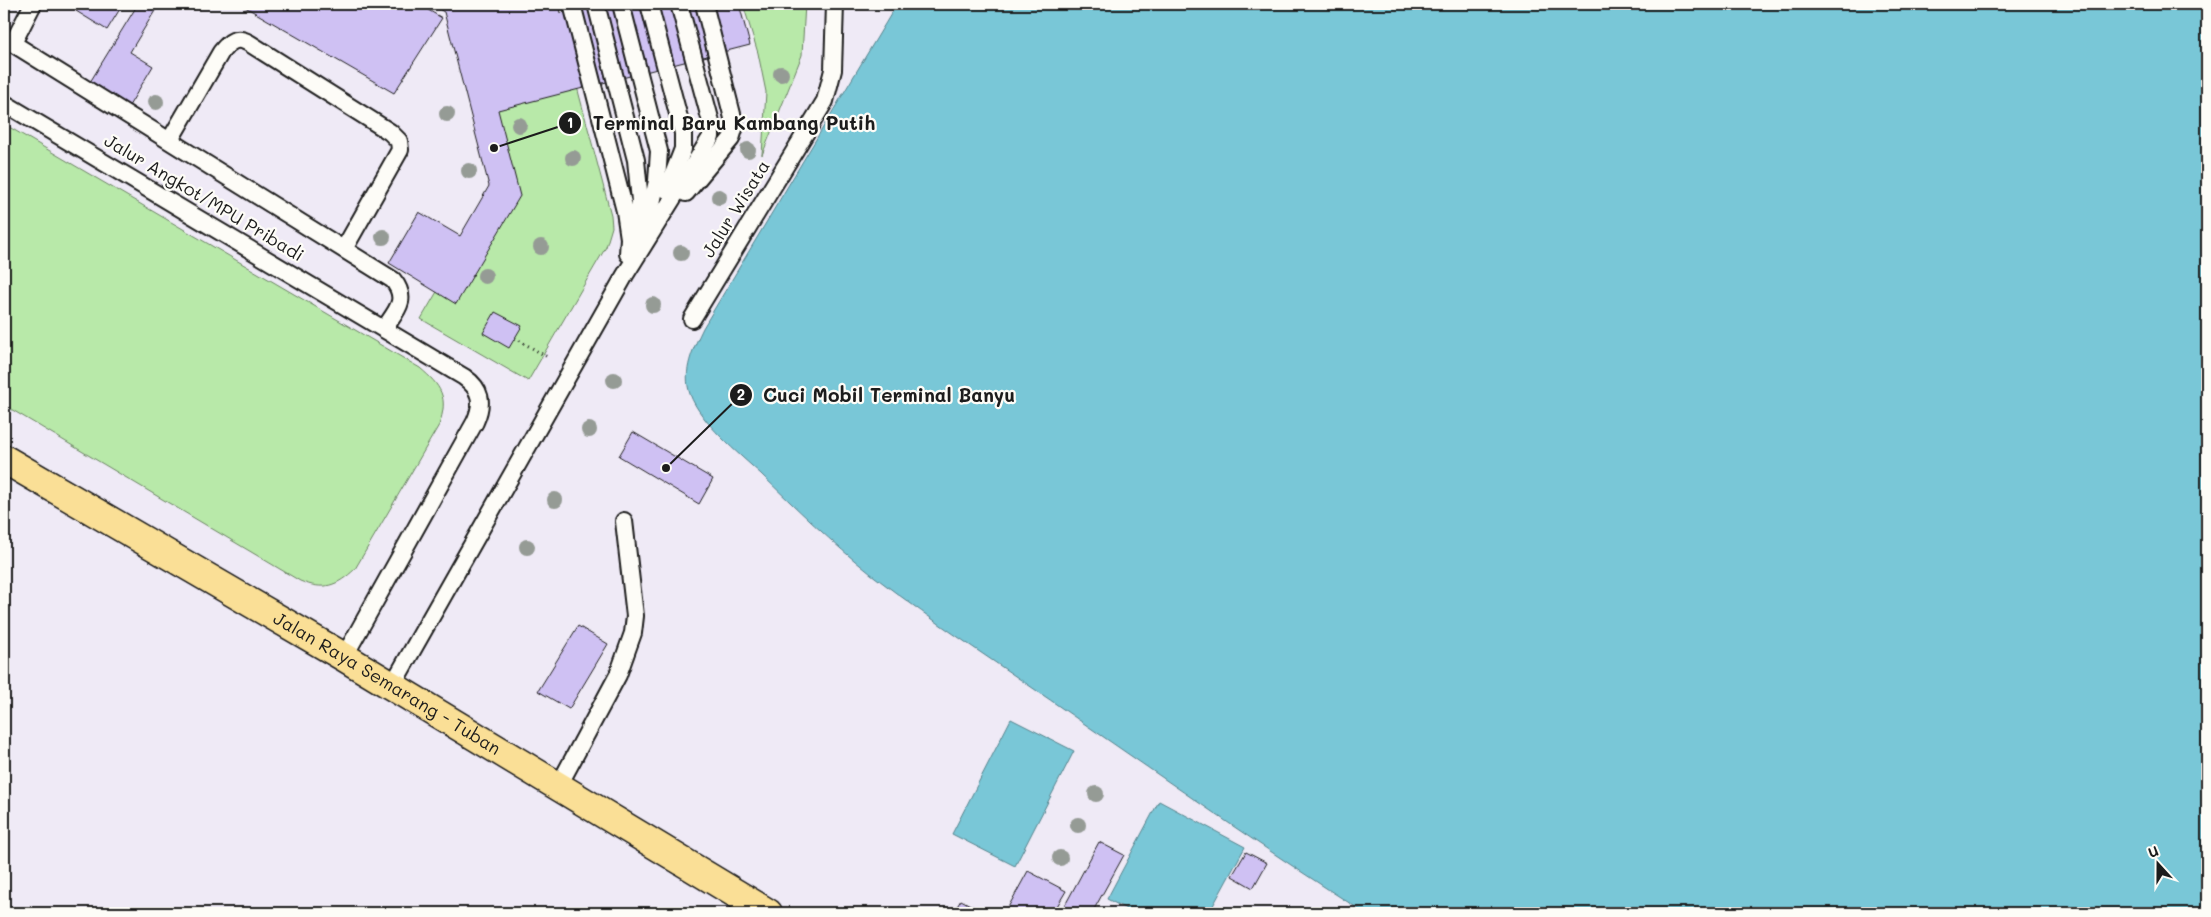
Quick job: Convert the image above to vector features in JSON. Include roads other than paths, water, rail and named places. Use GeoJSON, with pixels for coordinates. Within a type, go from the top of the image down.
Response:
{"type":"FeatureCollection","features":[{"type":"Feature","properties":{"kind":"highway","name":"Jalan Raya Semarang - Tuban"},"geometry":{"type":"LineString","coordinates":[[4,459],[344,657],[768,913]]}},
{"type":"Feature","properties":{"kind":"lane","name":"Jalur Angkot/MPU Pribadi"},"geometry":{"type":"LineString","coordinates":[[33,4],[8,41],[393,280],[398,286],[402,299],[384,328]]}},
{"type":"Feature","properties":{"kind":"lane"},"geometry":{"type":"LineString","coordinates":[[572,4],[626,211],[629,238],[625,275]]}},
{"type":"Feature","properties":{"kind":"lane"},"geometry":{"type":"LineString","coordinates":[[596,4],[632,138],[638,176],[639,213],[625,275]]}},
{"type":"Feature","properties":{"kind":"lane"},"geometry":{"type":"LineString","coordinates":[[621,4],[659,151],[657,181],[652,203],[625,275]]}},
{"type":"Feature","properties":{"kind":"lane"},"geometry":{"type":"LineString","coordinates":[[625,275],[672,180],[684,149],[682,126],[649,4]]}},
{"type":"Feature","properties":{"kind":"lane"},"geometry":{"type":"LineString","coordinates":[[392,686],[625,275],[707,144],[712,132],[680,4]]}},
{"type":"Feature","properties":{"kind":"lane"},"geometry":{"type":"LineString","coordinates":[[625,275],[681,199],[734,132],[734,115],[704,4]]}},
{"type":"Feature","properties":{"kind":"lane","name":"Jalur Wisata"},"geometry":{"type":"LineString","coordinates":[[692,318],[825,101],[833,70],[836,4]]}},
{"type":"Feature","properties":{"kind":"lane","name":"Jalur Angkot/MPU Pribadi"},"geometry":{"type":"LineString","coordinates":[[170,140],[222,52],[231,41],[239,39],[249,43],[390,132],[399,141],[400,150],[344,249]]}},
{"type":"Feature","properties":{"kind":"lane","name":"Jalur Angkot/MPU Pribadi"},"geometry":{"type":"LineString","coordinates":[[4,102],[384,328],[472,383],[480,394],[480,411],[344,657]]}},
{"type":"Feature","properties":{"kind":"lane"},"geometry":{"type":"LineString","coordinates":[[558,787],[618,675],[632,640],[635,616],[624,522]]}},
{"type":"Feature","properties":{"kind":"water"},"geometry":{"type":"Polygon","coordinates":[[[897,4],[2207,4],[2207,913],[1365,913],[1292,866],[947,629],[871,574],[814,525],[732,447],[702,416],[690,394],[687,377],[690,360],[703,328],[897,4]]]}},
{"type":"Feature","properties":{"kind":"water"},"geometry":{"type":"Polygon","coordinates":[[[1011,719],[1074,751],[1015,866],[952,834],[1011,719]]]}},
{"type":"Feature","properties":{"kind":"water"},"geometry":{"type":"Polygon","coordinates":[[[1159,801],[1245,847],[1209,913],[1134,913],[1107,899],[1159,801]]]}},
{"type":"Feature","properties":{"kind":"place","name":"Terminal Baru Kambang Putih"},"geometry":{"type":"Point","coordinates":[494,148]}},
{"type":"Feature","properties":{"kind":"place","name":"Cuci Mobil Terminal Banyu"},"geometry":{"type":"Point","coordinates":[666,468]}}]}
